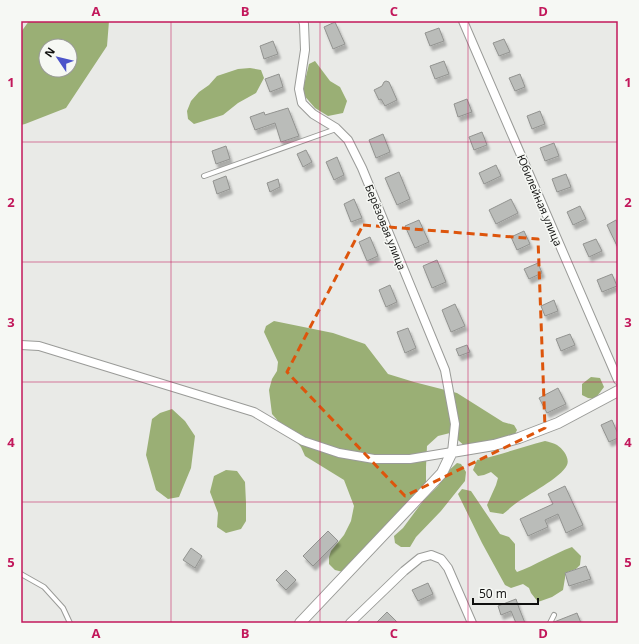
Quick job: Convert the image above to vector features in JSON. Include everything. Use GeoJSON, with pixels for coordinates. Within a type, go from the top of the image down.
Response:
{"type":"FeatureCollection","features":[{"type":"Feature","properties":{"kind":"street","name":"Берёзовая улица"},"geometry":{"type":"LineString","coordinates":[[303,21],[305,50],[299,89],[302,102],[313,114],[336,128],[348,140],[362,168],[444,370],[455,424],[452,452]]}},
{"type":"Feature","properties":{"kind":"street","name":"Юбилейная улица"},"geometry":{"type":"LineString","coordinates":[[463,21],[618,380]]}},
{"type":"Feature","properties":{"kind":"street"},"geometry":{"type":"LineString","coordinates":[[21,345],[39,346],[254,412],[303,441],[339,454],[374,459],[410,459],[494,445],[519,438],[558,423],[618,391]]}},
{"type":"Feature","properties":{"kind":"street"},"geometry":{"type":"LineString","coordinates":[[300,623],[442,473],[452,452]]}},
{"type":"Feature","properties":{"kind":"street"},"geometry":{"type":"LineString","coordinates":[[350,623],[404,571],[420,558],[431,555],[441,559],[448,568],[472,623]]}},
{"type":"Feature","properties":{"kind":"lane"},"geometry":{"type":"LineString","coordinates":[[204,176],[336,128]]}},
{"type":"Feature","properties":{"kind":"lane"},"geometry":{"type":"LineString","coordinates":[[21,574],[44,587],[62,608],[70,623]]}},
{"type":"Feature","properties":{"kind":"lane"},"geometry":{"type":"LineString","coordinates":[[550,623],[554,614]]}},
{"type":"Feature","properties":{"kind":"highlighted area"},"geometry":{"type":"Polygon","coordinates":[[[363,225],[538,239],[545,428],[405,496],[287,372],[363,225]]]}},
{"type":"Feature","properties":{"kind":"green space"},"geometry":{"type":"Polygon","coordinates":[[[29,21],[109,21],[107,46],[66,108],[21,125],[21,32],[29,21]]]}},
{"type":"Feature","properties":{"kind":"green space"},"geometry":{"type":"Polygon","coordinates":[[[315,61],[330,81],[340,87],[347,101],[343,113],[328,116],[315,108],[302,93],[309,64],[315,61]]]}},
{"type":"Feature","properties":{"kind":"green space"},"geometry":{"type":"Polygon","coordinates":[[[250,68],[261,70],[264,78],[256,93],[238,103],[223,115],[194,124],[188,119],[187,111],[191,101],[217,76],[238,69],[250,68]]]}},
{"type":"Feature","properties":{"kind":"green space"},"geometry":{"type":"Polygon","coordinates":[[[274,321],[333,333],[365,344],[388,374],[457,393],[503,422],[514,425],[517,430],[514,436],[467,448],[450,433],[438,436],[427,446],[426,484],[343,572],[335,570],[329,564],[329,557],[331,551],[344,535],[351,521],[354,506],[344,480],[305,456],[301,447],[272,414],[269,390],[272,379],[277,371],[278,362],[264,332],[266,326],[274,321]]]}},
{"type":"Feature","properties":{"kind":"green space"},"geometry":{"type":"Polygon","coordinates":[[[591,377],[600,378],[604,387],[595,399],[582,395],[582,384],[591,377]]]}},
{"type":"Feature","properties":{"kind":"green space"},"geometry":{"type":"Polygon","coordinates":[[[172,409],[185,421],[195,436],[191,468],[179,497],[168,499],[156,490],[146,455],[152,419],[160,413],[172,409]]]}},
{"type":"Feature","properties":{"kind":"green space"},"geometry":{"type":"Polygon","coordinates":[[[545,441],[553,443],[562,449],[568,459],[564,470],[551,481],[515,504],[503,514],[490,512],[487,505],[498,478],[491,472],[478,476],[473,470],[477,460],[545,441]]]}},
{"type":"Feature","properties":{"kind":"green space"},"geometry":{"type":"Polygon","coordinates":[[[457,463],[461,464],[466,472],[465,481],[441,511],[416,537],[410,547],[401,547],[395,543],[394,536],[403,528],[423,501],[438,486],[445,474],[457,463]]]}},
{"type":"Feature","properties":{"kind":"green space"},"geometry":{"type":"Polygon","coordinates":[[[226,470],[237,471],[245,482],[246,521],[241,529],[226,533],[217,527],[218,513],[210,492],[214,476],[226,470]]]}},
{"type":"Feature","properties":{"kind":"green space"},"geometry":{"type":"Polygon","coordinates":[[[462,489],[471,491],[500,534],[509,537],[515,544],[515,569],[517,572],[572,547],[581,556],[580,565],[576,569],[565,573],[563,590],[552,597],[538,602],[529,588],[523,584],[511,588],[505,585],[458,494],[462,489]]]}},
{"type":"Feature","properties":{"kind":"building"},"geometry":{"type":"Polygon","coordinates":[[[335,22],[345,44],[333,49],[324,27],[335,22]]]}},
{"type":"Feature","properties":{"kind":"building"},"geometry":{"type":"Polygon","coordinates":[[[439,28],[444,41],[430,46],[425,33],[439,28]]]}},
{"type":"Feature","properties":{"kind":"building"},"geometry":{"type":"Polygon","coordinates":[[[504,39],[510,52],[499,56],[493,43],[504,39]]]}},
{"type":"Feature","properties":{"kind":"building"},"geometry":{"type":"Polygon","coordinates":[[[273,41],[278,54],[264,59],[260,46],[273,41]]]}},
{"type":"Feature","properties":{"kind":"building"},"geometry":{"type":"Polygon","coordinates":[[[444,61],[449,74],[435,79],[430,66],[444,61]]]}},
{"type":"Feature","properties":{"kind":"building"},"geometry":{"type":"Polygon","coordinates":[[[279,74],[283,87],[270,92],[265,79],[279,74]]]}},
{"type":"Feature","properties":{"kind":"building"},"geometry":{"type":"Polygon","coordinates":[[[520,74],[525,87],[515,91],[509,78],[520,74]]]}},
{"type":"Feature","properties":{"kind":"building"},"geometry":{"type":"Polygon","coordinates":[[[386,81],[389,82],[397,100],[385,106],[381,99],[379,100],[374,90],[382,86],[386,81]]]}},
{"type":"Feature","properties":{"kind":"building"},"geometry":{"type":"Polygon","coordinates":[[[467,99],[472,112],[458,117],[454,104],[467,99]]]}},
{"type":"Feature","properties":{"kind":"building"},"geometry":{"type":"Polygon","coordinates":[[[288,108],[299,136],[281,142],[275,123],[255,130],[250,117],[264,112],[265,115],[288,108]]]}},
{"type":"Feature","properties":{"kind":"building"},"geometry":{"type":"Polygon","coordinates":[[[540,111],[545,124],[532,129],[527,116],[540,111]]]}},
{"type":"Feature","properties":{"kind":"building"},"geometry":{"type":"Polygon","coordinates":[[[482,132],[487,145],[474,150],[469,137],[482,132]]]}},
{"type":"Feature","properties":{"kind":"building"},"geometry":{"type":"Polygon","coordinates":[[[383,134],[390,152],[376,158],[369,140],[383,134]]]}},
{"type":"Feature","properties":{"kind":"building"},"geometry":{"type":"Polygon","coordinates":[[[554,143],[559,156],[545,161],[540,148],[554,143]]]}},
{"type":"Feature","properties":{"kind":"building"},"geometry":{"type":"Polygon","coordinates":[[[226,146],[230,159],[216,164],[212,151],[226,146]]]}},
{"type":"Feature","properties":{"kind":"building"},"geometry":{"type":"Polygon","coordinates":[[[306,150],[312,162],[303,167],[297,154],[306,150]]]}},
{"type":"Feature","properties":{"kind":"building"},"geometry":{"type":"Polygon","coordinates":[[[337,157],[344,175],[334,180],[326,162],[337,157]]]}},
{"type":"Feature","properties":{"kind":"building"},"geometry":{"type":"Polygon","coordinates":[[[496,165],[501,176],[484,184],[479,173],[496,165]]]}},
{"type":"Feature","properties":{"kind":"building"},"geometry":{"type":"Polygon","coordinates":[[[399,172],[410,199],[397,205],[385,178],[399,172]]]}},
{"type":"Feature","properties":{"kind":"building"},"geometry":{"type":"Polygon","coordinates":[[[566,174],[571,187],[557,192],[552,179],[566,174]]]}},
{"type":"Feature","properties":{"kind":"building"},"geometry":{"type":"Polygon","coordinates":[[[226,176],[230,189],[217,194],[213,181],[226,176]]]}},
{"type":"Feature","properties":{"kind":"building"},"geometry":{"type":"Polygon","coordinates":[[[278,179],[280,187],[270,192],[267,183],[278,179]]]}},
{"type":"Feature","properties":{"kind":"building"},"geometry":{"type":"Polygon","coordinates":[[[354,199],[362,218],[351,222],[344,204],[354,199]]]}},
{"type":"Feature","properties":{"kind":"building"},"geometry":{"type":"Polygon","coordinates":[[[511,199],[518,213],[496,224],[489,210],[511,199]]]}},
{"type":"Feature","properties":{"kind":"building"},"geometry":{"type":"Polygon","coordinates":[[[580,206],[586,219],[573,225],[567,212],[580,206]]]}},
{"type":"Feature","properties":{"kind":"building"},"geometry":{"type":"Polygon","coordinates":[[[419,220],[429,242],[415,248],[405,226],[419,220]]]}},
{"type":"Feature","properties":{"kind":"building"},"geometry":{"type":"Polygon","coordinates":[[[616,220],[618,224],[618,248],[607,225],[616,220]]]}},
{"type":"Feature","properties":{"kind":"building"},"geometry":{"type":"Polygon","coordinates":[[[524,231],[530,244],[517,250],[511,237],[524,231]]]}},
{"type":"Feature","properties":{"kind":"building"},"geometry":{"type":"Polygon","coordinates":[[[370,237],[378,256],[367,261],[359,242],[370,237]]]}},
{"type":"Feature","properties":{"kind":"building"},"geometry":{"type":"Polygon","coordinates":[[[596,239],[602,251],[589,257],[583,244],[596,239]]]}},
{"type":"Feature","properties":{"kind":"building"},"geometry":{"type":"Polygon","coordinates":[[[437,260],[446,282],[432,288],[423,266],[437,260]]]}},
{"type":"Feature","properties":{"kind":"building"},"geometry":{"type":"Polygon","coordinates":[[[538,263],[542,273],[529,279],[524,269],[538,263]]]}},
{"type":"Feature","properties":{"kind":"building"},"geometry":{"type":"Polygon","coordinates":[[[612,274],[617,286],[602,292],[597,280],[612,274]]]}},
{"type":"Feature","properties":{"kind":"building"},"geometry":{"type":"Polygon","coordinates":[[[390,285],[397,302],[386,307],[379,290],[390,285]]]}},
{"type":"Feature","properties":{"kind":"building"},"geometry":{"type":"Polygon","coordinates":[[[554,300],[558,311],[545,316],[541,306],[554,300]]]}},
{"type":"Feature","properties":{"kind":"building"},"geometry":{"type":"Polygon","coordinates":[[[455,304],[465,326],[451,332],[442,310],[455,304]]]}},
{"type":"Feature","properties":{"kind":"building"},"geometry":{"type":"Polygon","coordinates":[[[408,328],[416,348],[405,353],[397,332],[408,328]]]}},
{"type":"Feature","properties":{"kind":"building"},"geometry":{"type":"Polygon","coordinates":[[[570,334],[575,345],[561,351],[556,339],[570,334]]]}},
{"type":"Feature","properties":{"kind":"building"},"geometry":{"type":"Polygon","coordinates":[[[467,345],[470,352],[459,356],[456,349],[467,345]]]}},
{"type":"Feature","properties":{"kind":"building"},"geometry":{"type":"Polygon","coordinates":[[[558,388],[566,404],[547,413],[539,398],[558,388]]]}},
{"type":"Feature","properties":{"kind":"building"},"geometry":{"type":"Polygon","coordinates":[[[612,420],[618,434],[618,438],[609,442],[601,425],[612,420]]]}},
{"type":"Feature","properties":{"kind":"building"},"geometry":{"type":"Polygon","coordinates":[[[565,486],[583,525],[566,533],[558,514],[545,520],[548,527],[528,536],[520,519],[553,504],[548,494],[565,486]]]}},
{"type":"Feature","properties":{"kind":"building"},"geometry":{"type":"Polygon","coordinates":[[[328,531],[338,541],[313,566],[303,556],[328,531]]]}},
{"type":"Feature","properties":{"kind":"building"},"geometry":{"type":"Polygon","coordinates":[[[191,548],[202,556],[195,568],[183,560],[191,548]]]}},
{"type":"Feature","properties":{"kind":"building"},"geometry":{"type":"Polygon","coordinates":[[[586,566],[591,579],[569,586],[565,573],[586,566]]]}},
{"type":"Feature","properties":{"kind":"building"},"geometry":{"type":"Polygon","coordinates":[[[286,570],[296,580],[286,590],[276,580],[286,570]]]}},
{"type":"Feature","properties":{"kind":"building"},"geometry":{"type":"Polygon","coordinates":[[[428,583],[433,594],[418,601],[412,590],[428,583]]]}},
{"type":"Feature","properties":{"kind":"building"},"geometry":{"type":"Polygon","coordinates":[[[516,599],[525,623],[516,623],[511,611],[501,615],[498,606],[516,599]]]}},
{"type":"Feature","properties":{"kind":"building"},"geometry":{"type":"Polygon","coordinates":[[[387,612],[398,623],[376,623],[387,612]]]}},
{"type":"Feature","properties":{"kind":"building"},"geometry":{"type":"Polygon","coordinates":[[[577,613],[581,623],[554,623],[554,622],[577,613]]]}}]}
